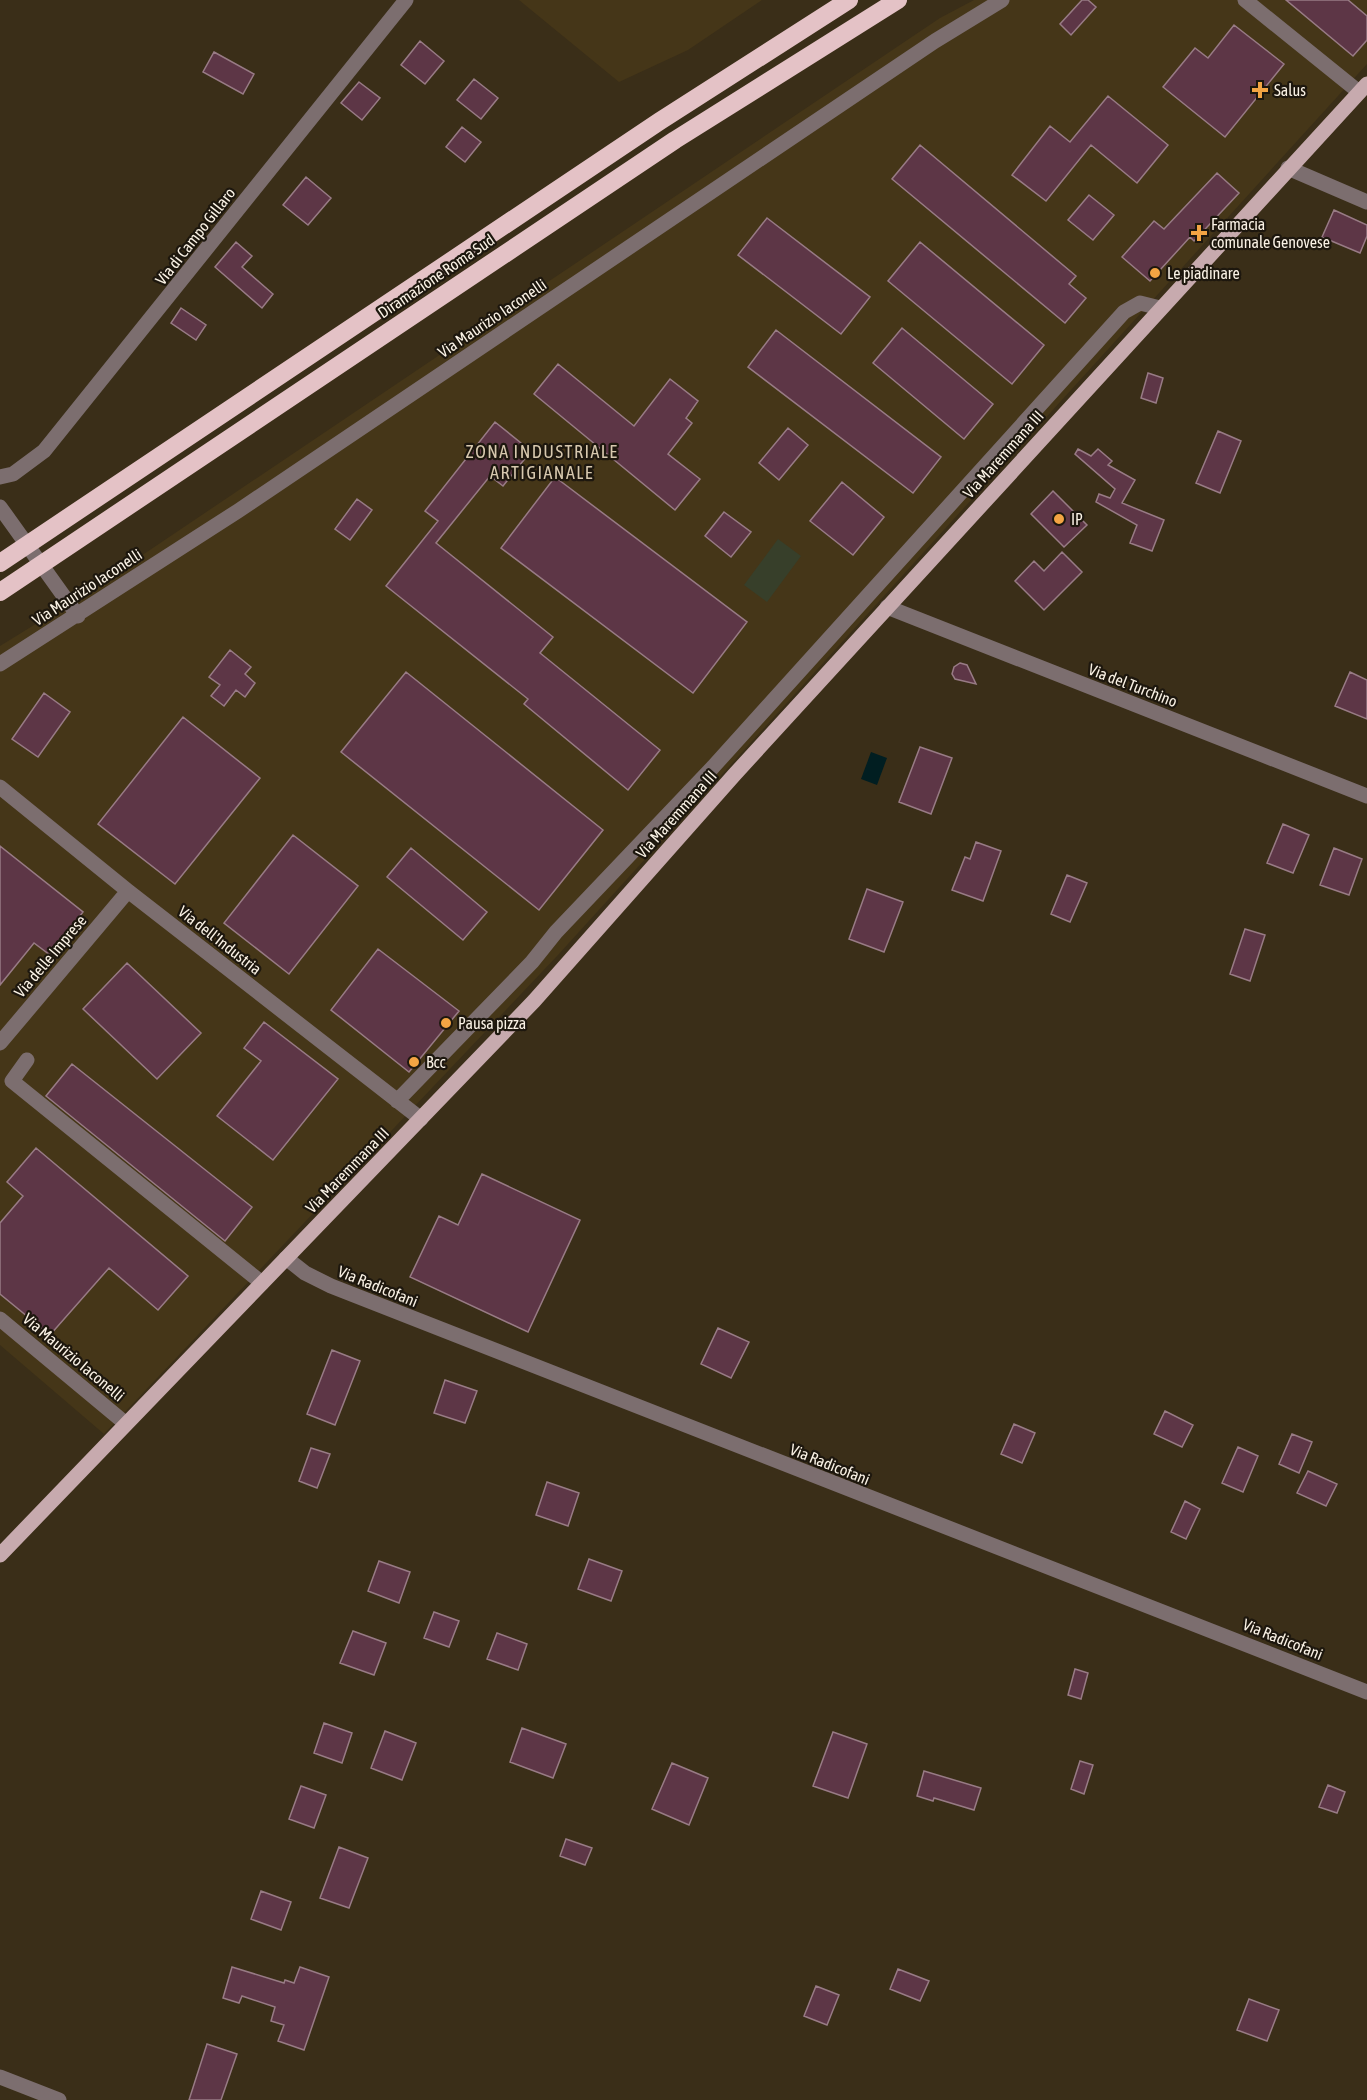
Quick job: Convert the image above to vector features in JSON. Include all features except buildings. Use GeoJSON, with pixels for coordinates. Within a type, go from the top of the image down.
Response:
{"type":"FeatureCollection","features":[{"type":"Feature","properties":{"kind":"highway","name":"Diramazione Roma Sud"},"geometry":{"type":"LineString","coordinates":[[0,563],[660,121],[849,0]]}},
{"type":"Feature","properties":{"kind":"highway","name":"Diramazione Roma Sud"},"geometry":{"type":"LineString","coordinates":[[0,592],[675,140],[898,0]]}},
{"type":"Feature","properties":{"kind":"main road","name":"Via Maremmana III"},"geometry":{"type":"LineString","coordinates":[[0,1555],[534,1001],[887,607],[1363,88]]}},
{"type":"Feature","properties":{"kind":"street","name":"Via di Campo Gillaro"},"geometry":{"type":"LineString","coordinates":[[0,477],[12,474],[44,451],[406,0]]}},
{"type":"Feature","properties":{"kind":"street","name":"Via Maurizio Iaconelli"},"geometry":{"type":"LineString","coordinates":[[0,664],[78,616],[238,511],[935,41],[1002,0]]}},
{"type":"Feature","properties":{"kind":"street"},"geometry":{"type":"LineString","coordinates":[[1245,0],[1363,88]]}},
{"type":"Feature","properties":{"kind":"street"},"geometry":{"type":"LineString","coordinates":[[1288,168],[1367,202]]}},
{"type":"Feature","properties":{"kind":"street"},"geometry":{"type":"LineString","coordinates":[[397,1101],[532,962],[556,932],[713,767],[1124,312],[1140,303],[1160,308]]}},
{"type":"Feature","properties":{"kind":"street"},"geometry":{"type":"LineString","coordinates":[[0,507],[78,616]]}},
{"type":"Feature","properties":{"kind":"street","name":"Via del Turchino"},"geometry":{"type":"LineString","coordinates":[[887,607],[1367,796]]}},
{"type":"Feature","properties":{"kind":"street","name":"Via dell'Industria"},"geometry":{"type":"LineString","coordinates":[[0,787],[128,891],[421,1119]]}},
{"type":"Feature","properties":{"kind":"street","name":"Via delle Imprese"},"geometry":{"type":"LineString","coordinates":[[0,1043],[128,891]]}},
{"type":"Feature","properties":{"kind":"street"},"geometry":{"type":"LineString","coordinates":[[27,1060],[12,1081],[262,1283]]}},
{"type":"Feature","properties":{"kind":"street","name":"Via Radicofani"},"geometry":{"type":"LineString","coordinates":[[286,1258],[315,1279],[353,1295],[1367,1692]]}},
{"type":"Feature","properties":{"kind":"street","name":"Via Maurizio Iaconelli"},"geometry":{"type":"LineString","coordinates":[[0,1319],[125,1423]]}},
{"type":"Feature","properties":{"kind":"street"},"geometry":{"type":"LineString","coordinates":[[0,2076],[59,2100]]}},
{"type":"Feature","properties":{"kind":"shaded area"},"geometry":{"type":"Polygon","coordinates":[[[519,0],[762,0],[688,50],[619,82],[519,0]]]}},
{"type":"Feature","properties":{"kind":"shaded area"},"geometry":{"type":"Polygon","coordinates":[[[974,0],[1367,0],[1367,64],[558,955],[104,1434],[0,1345],[0,646],[86,593],[940,18],[974,0]]]}},
{"type":"Feature","properties":{"kind":"green space"},"geometry":{"type":"Polygon","coordinates":[[[778,539],[801,556],[767,602],[744,585],[778,539]]]}},
{"type":"Feature","properties":{"kind":"water"},"geometry":{"type":"Polygon","coordinates":[[[871,752],[887,758],[877,785],[861,779],[871,752]]]}},
{"type":"Feature","properties":{"kind":"place","name":"Salus"},"geometry":{"type":"Point","coordinates":[1260,90]}},
{"type":"Feature","properties":{"kind":"place","name":"Farmacia comunale Genovese"},"geometry":{"type":"Point","coordinates":[1199,233]}},
{"type":"Feature","properties":{"kind":"place","name":"Le piadinare"},"geometry":{"type":"Point","coordinates":[1155,273]}},
{"type":"Feature","properties":{"kind":"place","name":"IP"},"geometry":{"type":"Point","coordinates":[1059,519]}},
{"type":"Feature","properties":{"kind":"place","name":"Pausa pizza"},"geometry":{"type":"Point","coordinates":[446,1023]}},
{"type":"Feature","properties":{"kind":"place","name":"Bcc"},"geometry":{"type":"Point","coordinates":[414,1062]}},
{"type":"Feature","properties":{"kind":"district","name":"ZONA INDUSTRIALE ARTIGIANALE"},"geometry":{"type":"Point","coordinates":[542,462]}}]}
